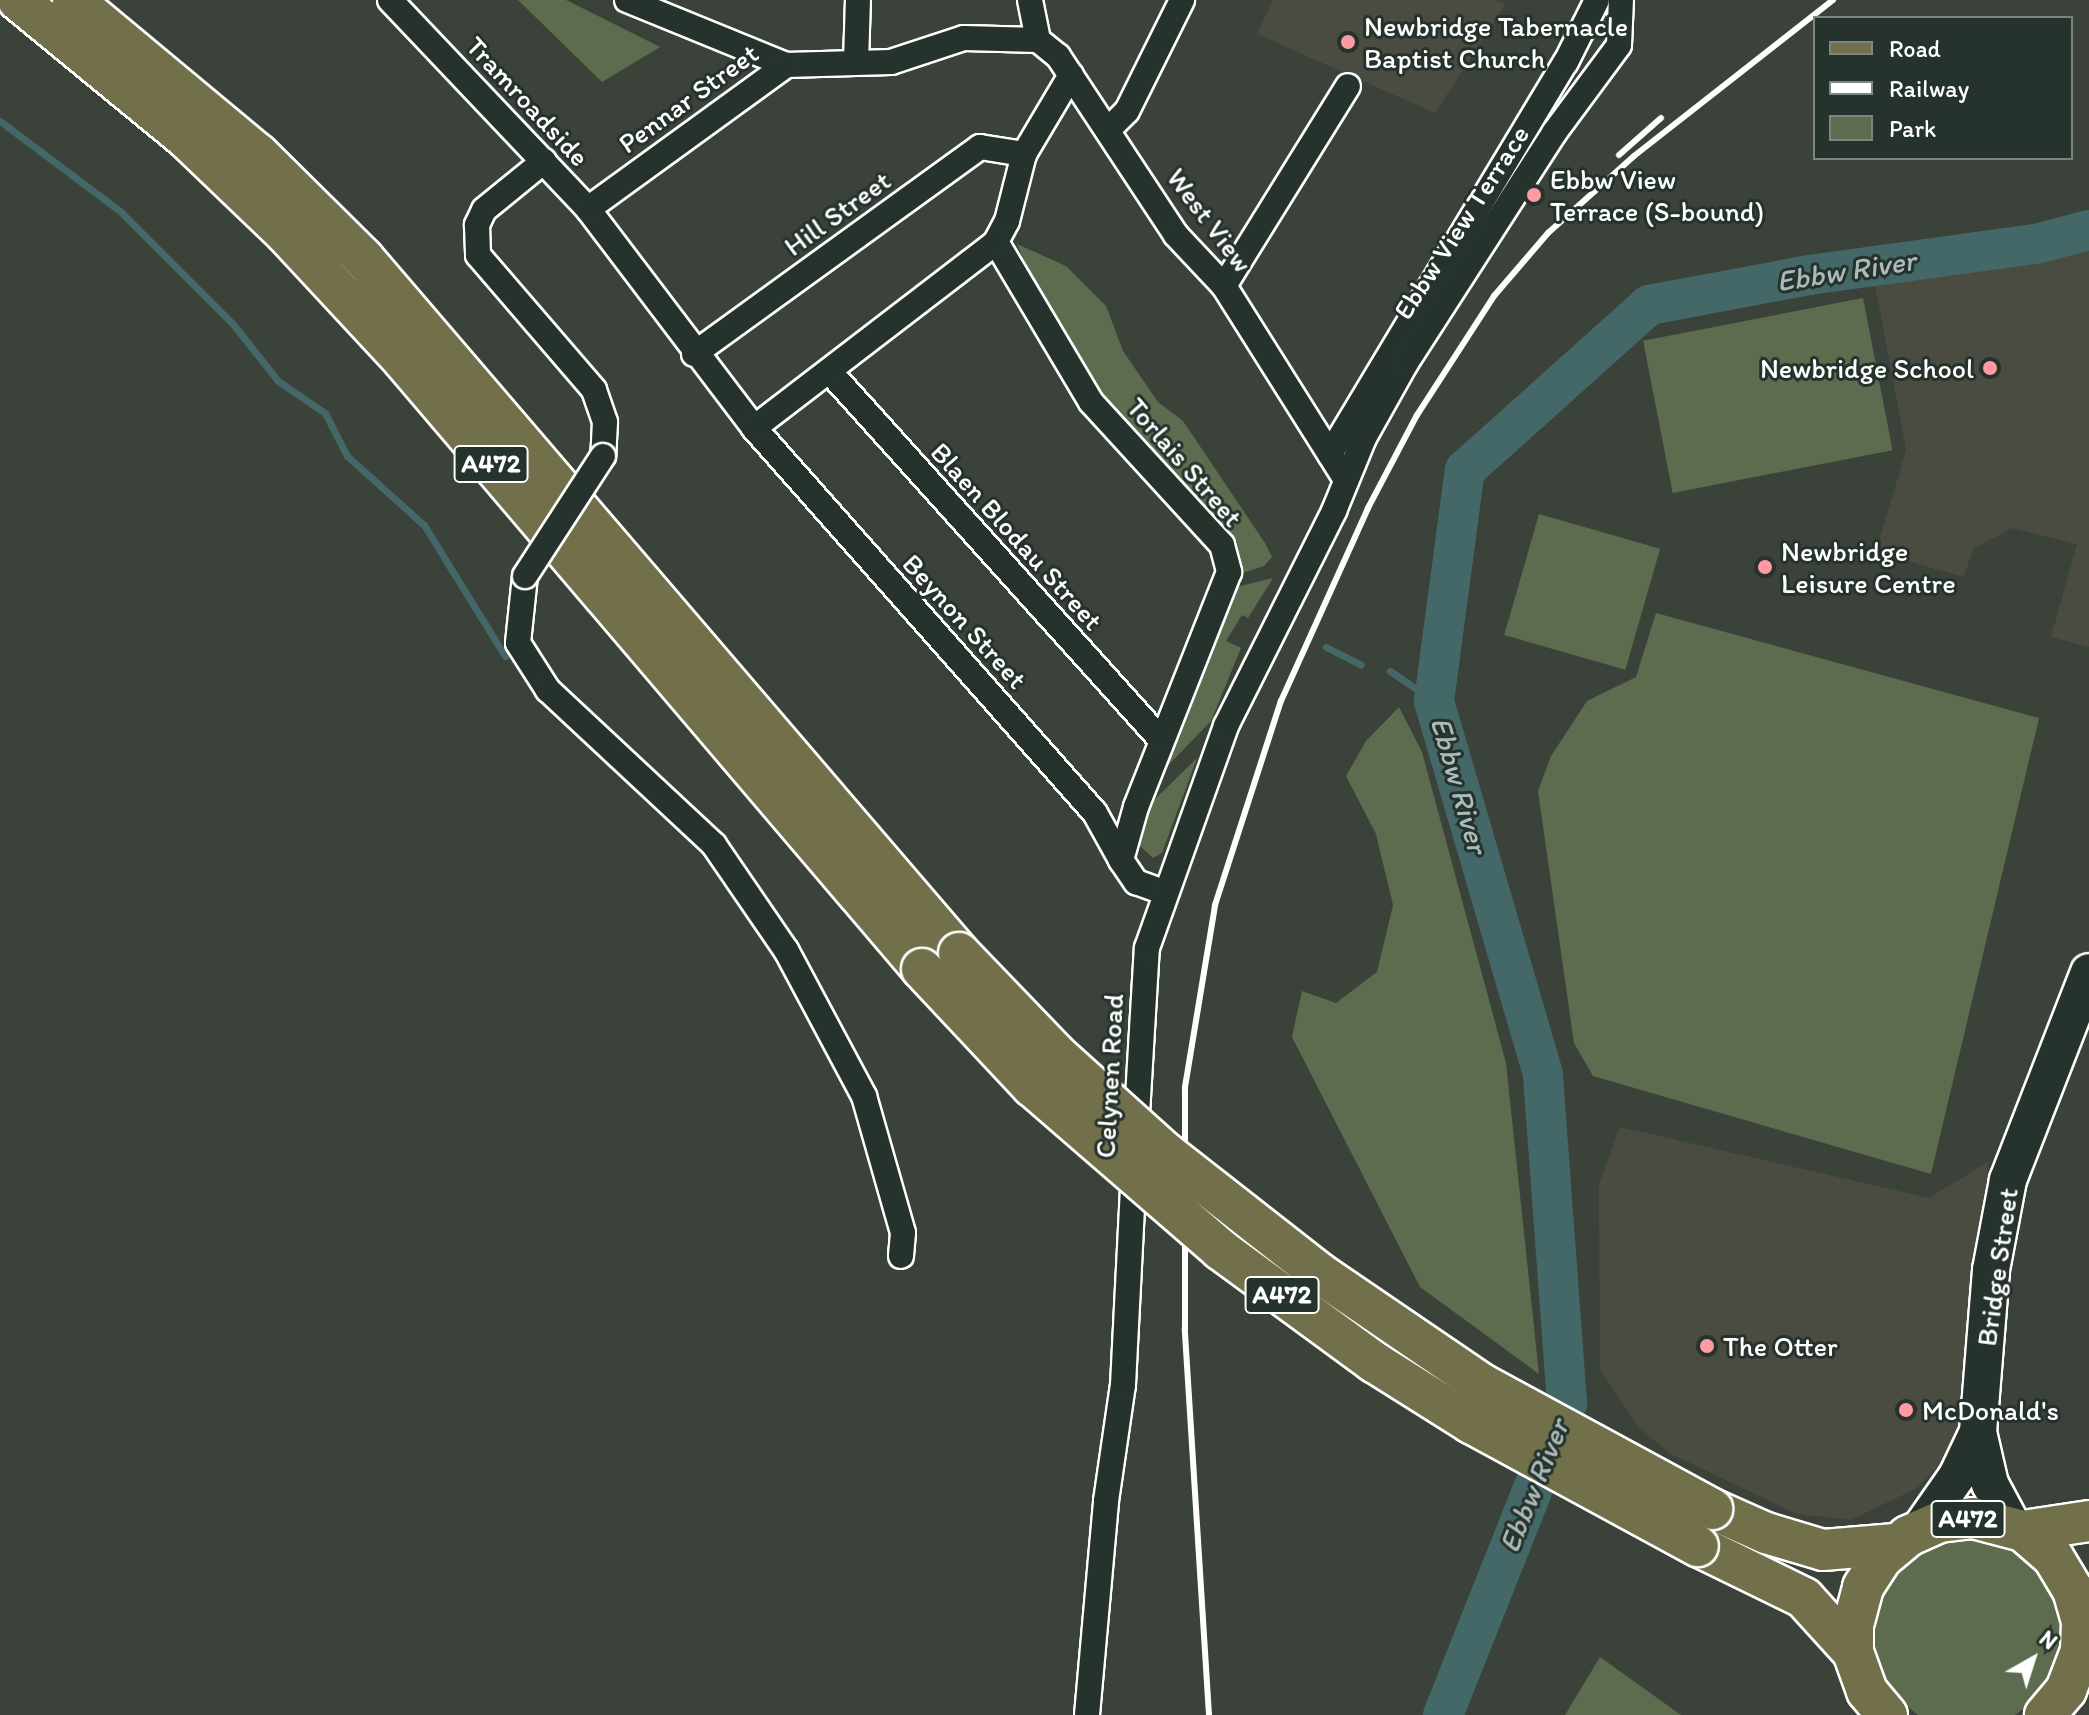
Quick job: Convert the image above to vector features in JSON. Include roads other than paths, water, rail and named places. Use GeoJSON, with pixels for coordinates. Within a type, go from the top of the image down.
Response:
{"type":"FeatureCollection","features":[{"type":"Feature","properties":{"kind":"main road","name":"A472"},"geometry":{"type":"LineString","coordinates":[[18,0],[185,137],[371,326],[922,969],[1032,1086],[1221,1250],[1374,1362],[1471,1423],[1698,1546],[1804,1598],[1853,1652]]}},
{"type":"Feature","properties":{"kind":"main road","name":"A472"},"geometry":{"type":"LineString","coordinates":[[73,0],[258,154],[364,259],[959,953],[1057,1055],[1166,1153],[1319,1273],[1482,1384],[1712,1509],[1780,1538],[1823,1550],[1908,1536],[1973,1518],[2018,1529],[2064,1573],[2084,1626]]}},
{"type":"Feature","properties":{"kind":"main road"},"geometry":{"type":"LineString","coordinates":[[2018,1529],[2089,1521]]}},
{"type":"Feature","properties":{"kind":"main road","name":"A472"},"geometry":{"type":"LineString","coordinates":[[1887,1715],[1867,1691],[1853,1652],[1853,1625],[1863,1587],[1908,1536]]}},
{"type":"Feature","properties":{"kind":"main road"},"geometry":{"type":"LineString","coordinates":[[2084,1626],[2089,1692]]}},
{"type":"Feature","properties":{"kind":"main road"},"geometry":{"type":"LineString","coordinates":[[2045,1715],[2066,1690],[2084,1626]]}},
{"type":"Feature","properties":{"kind":"street","name":"Tramroadside"},"geometry":{"type":"LineString","coordinates":[[390,0],[588,209],[694,354]]}},
{"type":"Feature","properties":{"kind":"street"},"geometry":{"type":"LineString","coordinates":[[627,0],[786,65],[891,62],[964,38],[1038,40],[1030,0]]}},
{"type":"Feature","properties":{"kind":"street"},"geometry":{"type":"LineString","coordinates":[[856,62],[858,0]]}},
{"type":"Feature","properties":{"kind":"street"},"geometry":{"type":"LineString","coordinates":[[1109,129],[1127,111],[1182,0]]}},
{"type":"Feature","properties":{"kind":"street"},"geometry":{"type":"LineString","coordinates":[[1330,454],[1566,62],[1597,0]]}},
{"type":"Feature","properties":{"kind":"street","name":"Ebbw View Terrace"},"geometry":{"type":"LineString","coordinates":[[1346,480],[1406,363],[1554,133],[1619,45],[1621,0]]}},
{"type":"Feature","properties":{"kind":"street","name":"West View"},"geometry":{"type":"LineString","coordinates":[[1038,40],[1071,75],[1176,235],[1224,286],[1346,480]]}},
{"type":"Feature","properties":{"kind":"street","name":"Pennar Street"},"geometry":{"type":"LineString","coordinates":[[588,209],[786,65]]}},
{"type":"Feature","properties":{"kind":"street"},"geometry":{"type":"LineString","coordinates":[[754,428],[996,242],[1007,221],[1024,154],[1071,75]]}},
{"type":"Feature","properties":{"kind":"street"},"geometry":{"type":"LineString","coordinates":[[1224,286],[1348,86]]}},
{"type":"Feature","properties":{"kind":"street","name":"Hill Street"},"geometry":{"type":"LineString","coordinates":[[694,354],[980,147],[1024,154]]}},
{"type":"Feature","properties":{"kind":"street"},"geometry":{"type":"LineString","coordinates":[[544,161],[484,210],[477,225],[478,255],[594,390],[605,422],[603,456],[525,576],[518,643],[548,690],[714,845],[786,950],[864,1096],[903,1233],[901,1256]]}},
{"type":"Feature","properties":{"kind":"street","name":"Torlais Street"},"geometry":{"type":"LineString","coordinates":[[996,242],[1091,402],[1222,545],[1229,572],[1161,740],[1121,860]]}},
{"type":"Feature","properties":{"kind":"street","name":"Beynon Street"},"geometry":{"type":"LineString","coordinates":[[694,354],[754,428],[1095,813],[1121,860]]}},
{"type":"Feature","properties":{"kind":"street","name":"Blaen Blodau Street"},"geometry":{"type":"LineString","coordinates":[[829,371],[1161,740]]}},
{"type":"Feature","properties":{"kind":"street","name":"Celynen Road"},"geometry":{"type":"LineString","coordinates":[[1087,1715],[1106,1501],[1123,1385],[1147,948],[1164,892],[1226,726],[1346,480]]}},
{"type":"Feature","properties":{"kind":"street"},"geometry":{"type":"LineString","coordinates":[[1121,860],[1136,882],[1164,892]]}},
{"type":"Feature","properties":{"kind":"street","name":"Bridge Street"},"geometry":{"type":"LineString","coordinates":[[2018,1529],[1984,1468],[1978,1432],[1991,1270],[2008,1180],[2089,972]]}},
{"type":"Feature","properties":{"kind":"street","name":"Bridge Street"},"geometry":{"type":"LineString","coordinates":[[1908,1536],[1957,1476],[1978,1432]]}},
{"type":"Feature","properties":{"kind":"waterway"},"geometry":{"type":"LineString","coordinates":[[0,121],[121,212],[233,324],[278,381],[325,413],[347,456],[424,525],[505,656]]}},
{"type":"Feature","properties":{"kind":"waterway","name":"Ebbw River"},"geometry":{"type":"LineString","coordinates":[[1443,1715],[1567,1403],[1543,1074],[1434,701],[1465,470],[1649,305],[1809,275],[2036,244],[2089,230]]}},
{"type":"Feature","properties":{"kind":"waterway"},"geometry":{"type":"LineString","coordinates":[[1326,647],[1361,665]]}},
{"type":"Feature","properties":{"kind":"waterway"},"geometry":{"type":"LineString","coordinates":[[1390,671],[1434,701]]}},
{"type":"Feature","properties":{"kind":"railway"},"geometry":{"type":"LineString","coordinates":[[1209,1715],[1185,1329],[1185,1087],[1215,905],[1281,701],[1368,508],[1417,415],[1494,296],[1548,233],[1634,156],[1833,0]]}},
{"type":"Feature","properties":{"kind":"railway"},"geometry":{"type":"LineString","coordinates":[[1619,155],[1661,118]]}},
{"type":"Feature","properties":{"kind":"place","name":"Newbridge Tabernacle Baptist Church"},"geometry":{"type":"Point","coordinates":[1348,42]}},
{"type":"Feature","properties":{"kind":"place","name":"Ebbw View Terrace (S-bound)"},"geometry":{"type":"Point","coordinates":[1534,195]}},
{"type":"Feature","properties":{"kind":"place","name":"Newbridge School"},"geometry":{"type":"Point","coordinates":[1990,368]}},
{"type":"Feature","properties":{"kind":"place","name":"Newbridge Leisure Centre"},"geometry":{"type":"Point","coordinates":[1765,567]}},
{"type":"Feature","properties":{"kind":"place","name":"The Otter"},"geometry":{"type":"Point","coordinates":[1707,1346]}},
{"type":"Feature","properties":{"kind":"place","name":"McDonald's"},"geometry":{"type":"Point","coordinates":[1906,1410]}}]}
